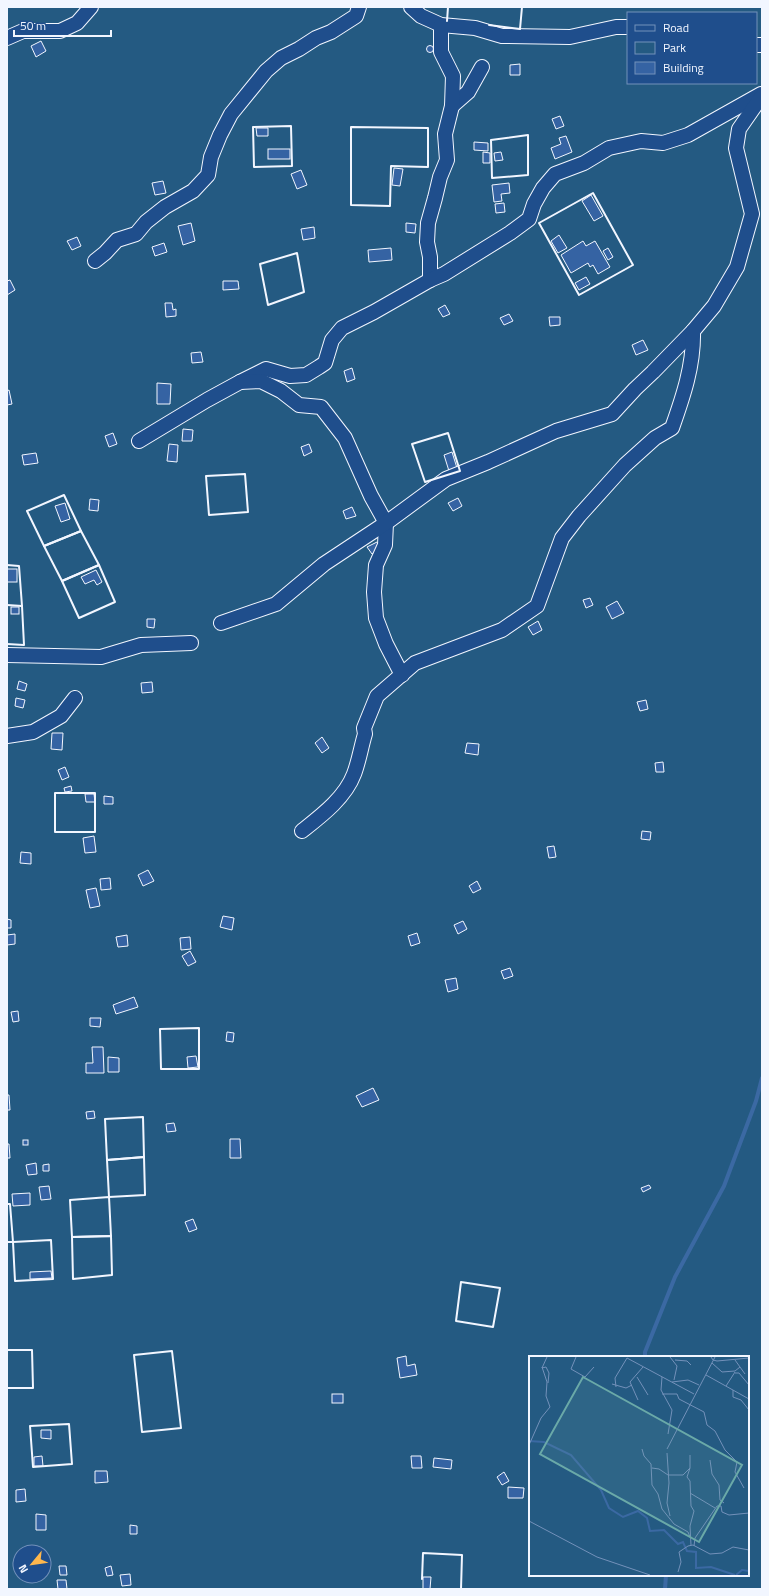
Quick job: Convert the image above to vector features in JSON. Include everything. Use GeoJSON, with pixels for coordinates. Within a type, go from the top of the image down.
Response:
{"type":"FeatureCollection","features":[{"type":"Feature","properties":{"kind":"street"},"geometry":{"type":"LineString","coordinates":[[7,38],[23,31],[60,31],[77,23],[91,7]]}},
{"type":"Feature","properties":{"kind":"street"},"geometry":{"type":"LineString","coordinates":[[95,261],[106,253],[117,240],[136,234],[146,222],[165,207],[193,191],[208,175],[211,157],[231,114],[266,71],[281,58],[316,38],[331,32],[356,16],[359,7]]}},
{"type":"Feature","properties":{"kind":"street"},"geometry":{"type":"LineString","coordinates":[[411,7],[421,16],[441,26],[475,28],[502,36],[570,37],[616,27],[627,27]]}},
{"type":"Feature","properties":{"kind":"street"},"geometry":{"type":"LineString","coordinates":[[430,280],[430,257],[427,242],[428,223],[436,198],[440,177],[447,160],[445,134],[452,106],[454,76],[441,52],[441,26]]}},
{"type":"Feature","properties":{"kind":"street"},"geometry":{"type":"LineString","coordinates":[[452,106],[468,92],[482,68]]}},
{"type":"Feature","properties":{"kind":"street"},"geometry":{"type":"LineString","coordinates":[[139,441],[207,400],[266,369],[290,376],[306,375],[325,363],[332,340],[342,328],[374,312],[430,280],[444,274],[510,233],[529,219],[534,204],[543,188],[556,174],[584,162],[609,148],[641,141],[663,143],[688,135],[762,95]]}},
{"type":"Feature","properties":{"kind":"street"},"geometry":{"type":"LineString","coordinates":[[221,623],[276,604],[324,564],[386,523],[446,479],[488,462],[556,430],[612,414],[693,331],[714,306],[737,266],[752,214],[736,148],[738,129],[762,95]]}},
{"type":"Feature","properties":{"kind":"street"},"geometry":{"type":"LineString","coordinates":[[302,831],[320,817],[344,793],[354,775],[365,734],[364,728],[377,696],[415,664],[502,630],[537,606],[562,538],[578,516],[625,465],[655,438],[672,428],[688,382],[693,331]]}},
{"type":"Feature","properties":{"kind":"street"},"geometry":{"type":"LineString","coordinates":[[240,382],[261,381],[281,391],[299,405],[321,407],[345,438],[371,496],[386,523],[385,545],[376,565],[374,592],[376,618],[386,644],[402,675]]}},
{"type":"Feature","properties":{"kind":"street"},"geometry":{"type":"LineString","coordinates":[[7,655],[100,658],[141,645],[191,643]]}},
{"type":"Feature","properties":{"kind":"street"},"geometry":{"type":"LineString","coordinates":[[7,736],[33,732],[61,716],[75,698]]}},
{"type":"Feature","properties":{"kind":"green space"},"geometry":{"type":"Polygon","coordinates":[[[7,7],[762,7],[762,1589],[7,1589],[7,7]]]}},
{"type":"Feature","properties":{"kind":"building"},"geometry":{"type":"Polygon","coordinates":[[[41,41],[46,51],[36,57],[31,46],[41,41]]]}},
{"type":"Feature","properties":{"kind":"building"},"geometry":{"type":"Polygon","coordinates":[[[430,46],[433,49],[430,52],[427,49],[430,46]]]}},
{"type":"Feature","properties":{"kind":"building"},"geometry":{"type":"Polygon","coordinates":[[[520,64],[520,75],[510,75],[510,65],[520,64]]]}},
{"type":"Feature","properties":{"kind":"building"},"geometry":{"type":"Polygon","coordinates":[[[560,116],[564,126],[556,129],[552,119],[560,116]]]}},
{"type":"Feature","properties":{"kind":"building"},"geometry":{"type":"Polygon","coordinates":[[[256,128],[268,128],[268,136],[257,136],[256,128]]]}},
{"type":"Feature","properties":{"kind":"building"},"geometry":{"type":"Polygon","coordinates":[[[566,136],[572,152],[555,159],[551,148],[561,144],[559,138],[566,136]]]}},
{"type":"Feature","properties":{"kind":"building"},"geometry":{"type":"Polygon","coordinates":[[[474,142],[488,143],[488,151],[474,150],[474,142]]]}},
{"type":"Feature","properties":{"kind":"building"},"geometry":{"type":"Polygon","coordinates":[[[268,149],[290,149],[290,159],[268,159],[268,149]]]}},
{"type":"Feature","properties":{"kind":"building"},"geometry":{"type":"Polygon","coordinates":[[[483,152],[490,153],[490,163],[483,163],[483,152]]]}},
{"type":"Feature","properties":{"kind":"building"},"geometry":{"type":"Polygon","coordinates":[[[501,152],[503,160],[495,161],[494,153],[501,152]]]}},
{"type":"Feature","properties":{"kind":"building"},"geometry":{"type":"Polygon","coordinates":[[[394,168],[403,169],[400,186],[392,185],[394,168]]]}},
{"type":"Feature","properties":{"kind":"building"},"geometry":{"type":"Polygon","coordinates":[[[301,170],[307,185],[297,189],[291,174],[301,170]]]}},
{"type":"Feature","properties":{"kind":"building"},"geometry":{"type":"Polygon","coordinates":[[[163,181],[166,193],[155,195],[152,183],[163,181]]]}},
{"type":"Feature","properties":{"kind":"building"},"geometry":{"type":"Polygon","coordinates":[[[509,183],[510,193],[501,194],[502,201],[494,202],[492,185],[509,183]]]}},
{"type":"Feature","properties":{"kind":"building"},"geometry":{"type":"Polygon","coordinates":[[[591,195],[603,216],[594,221],[582,201],[591,195]]]}},
{"type":"Feature","properties":{"kind":"building"},"geometry":{"type":"Polygon","coordinates":[[[504,203],[505,212],[496,213],[495,204],[504,203]]]}},
{"type":"Feature","properties":{"kind":"building"},"geometry":{"type":"Polygon","coordinates":[[[191,223],[195,241],[183,245],[178,226],[191,223]]]}},
{"type":"Feature","properties":{"kind":"building"},"geometry":{"type":"Polygon","coordinates":[[[406,223],[416,224],[415,233],[406,232],[406,223]]]}},
{"type":"Feature","properties":{"kind":"building"},"geometry":{"type":"Polygon","coordinates":[[[314,227],[315,238],[303,240],[301,229],[314,227]]]}},
{"type":"Feature","properties":{"kind":"building"},"geometry":{"type":"Polygon","coordinates":[[[559,235],[567,248],[558,253],[551,241],[559,235]]]}},
{"type":"Feature","properties":{"kind":"building"},"geometry":{"type":"Polygon","coordinates":[[[77,237],[81,246],[72,250],[67,241],[77,237]]]}},
{"type":"Feature","properties":{"kind":"building"},"geometry":{"type":"Polygon","coordinates":[[[583,241],[586,246],[595,241],[610,267],[598,274],[593,265],[590,267],[588,263],[571,273],[561,255],[583,241]]]}},
{"type":"Feature","properties":{"kind":"building"},"geometry":{"type":"Polygon","coordinates":[[[164,243],[167,252],[155,256],[152,247],[164,243]]]}},
{"type":"Feature","properties":{"kind":"building"},"geometry":{"type":"Polygon","coordinates":[[[391,248],[392,260],[369,262],[368,250],[391,248]]]}},
{"type":"Feature","properties":{"kind":"building"},"geometry":{"type":"Polygon","coordinates":[[[608,248],[613,257],[608,260],[603,251],[608,248]]]}},
{"type":"Feature","properties":{"kind":"building"},"geometry":{"type":"Polygon","coordinates":[[[586,277],[590,284],[579,290],[575,283],[586,277]]]}},
{"type":"Feature","properties":{"kind":"building"},"geometry":{"type":"Polygon","coordinates":[[[10,280],[15,290],[7,295],[7,281],[10,280]]]}},
{"type":"Feature","properties":{"kind":"building"},"geometry":{"type":"Polygon","coordinates":[[[223,281],[238,281],[239,289],[223,290],[223,281]]]}},
{"type":"Feature","properties":{"kind":"building"},"geometry":{"type":"Polygon","coordinates":[[[165,303],[172,303],[173,310],[176,309],[176,316],[166,317],[165,303]]]}},
{"type":"Feature","properties":{"kind":"building"},"geometry":{"type":"Polygon","coordinates":[[[445,305],[450,314],[443,317],[438,309],[445,305]]]}},
{"type":"Feature","properties":{"kind":"building"},"geometry":{"type":"Polygon","coordinates":[[[509,314],[513,321],[504,325],[500,318],[509,314]]]}},
{"type":"Feature","properties":{"kind":"building"},"geometry":{"type":"Polygon","coordinates":[[[549,317],[560,317],[560,325],[550,326],[549,317]]]}},
{"type":"Feature","properties":{"kind":"building"},"geometry":{"type":"Polygon","coordinates":[[[643,340],[648,350],[636,355],[632,345],[643,340]]]}},
{"type":"Feature","properties":{"kind":"building"},"geometry":{"type":"Polygon","coordinates":[[[201,352],[203,362],[192,363],[191,353],[201,352]]]}},
{"type":"Feature","properties":{"kind":"building"},"geometry":{"type":"Polygon","coordinates":[[[352,368],[355,379],[347,382],[344,371],[352,368]]]}},
{"type":"Feature","properties":{"kind":"building"},"geometry":{"type":"Polygon","coordinates":[[[157,383],[171,384],[170,404],[157,404],[157,383]]]}},
{"type":"Feature","properties":{"kind":"building"},"geometry":{"type":"Polygon","coordinates":[[[9,390],[12,404],[7,405],[7,391],[9,390]]]}},
{"type":"Feature","properties":{"kind":"building"},"geometry":{"type":"Polygon","coordinates":[[[183,429],[193,430],[192,441],[182,441],[183,429]]]}},
{"type":"Feature","properties":{"kind":"building"},"geometry":{"type":"Polygon","coordinates":[[[113,433],[117,444],[109,447],[105,436],[113,433]]]}},
{"type":"Feature","properties":{"kind":"building"},"geometry":{"type":"Polygon","coordinates":[[[169,444],[178,445],[177,462],[167,461],[169,444]]]}},
{"type":"Feature","properties":{"kind":"building"},"geometry":{"type":"Polygon","coordinates":[[[309,444],[312,452],[304,456],[301,447],[309,444]]]}},
{"type":"Feature","properties":{"kind":"building"},"geometry":{"type":"Polygon","coordinates":[[[452,452],[457,468],[449,471],[444,455],[452,452]]]}},
{"type":"Feature","properties":{"kind":"building"},"geometry":{"type":"Polygon","coordinates":[[[36,453],[38,463],[24,465],[22,455],[36,453]]]}},
{"type":"Feature","properties":{"kind":"building"},"geometry":{"type":"Polygon","coordinates":[[[458,498],[462,506],[453,511],[448,503],[458,498]]]}},
{"type":"Feature","properties":{"kind":"building"},"geometry":{"type":"Polygon","coordinates":[[[90,499],[99,500],[98,511],[89,510],[90,499]]]}},
{"type":"Feature","properties":{"kind":"building"},"geometry":{"type":"Polygon","coordinates":[[[65,503],[70,519],[61,522],[55,506],[65,503]]]}},
{"type":"Feature","properties":{"kind":"building"},"geometry":{"type":"Polygon","coordinates":[[[352,507],[356,516],[346,519],[343,511],[352,507]]]}},
{"type":"Feature","properties":{"kind":"building"},"geometry":{"type":"Polygon","coordinates":[[[377,542],[381,548],[372,554],[367,547],[377,542]]]}},
{"type":"Feature","properties":{"kind":"building"},"geometry":{"type":"Polygon","coordinates":[[[7,569],[17,569],[17,582],[7,582],[7,569]]]}},
{"type":"Feature","properties":{"kind":"building"},"geometry":{"type":"Polygon","coordinates":[[[96,570],[102,582],[97,585],[94,580],[85,584],[81,577],[96,570]]]}},
{"type":"Feature","properties":{"kind":"building"},"geometry":{"type":"Polygon","coordinates":[[[590,598],[593,605],[586,608],[583,600],[590,598]]]}},
{"type":"Feature","properties":{"kind":"building"},"geometry":{"type":"Polygon","coordinates":[[[617,601],[624,613],[612,619],[606,607],[617,601]]]}},
{"type":"Feature","properties":{"kind":"building"},"geometry":{"type":"Polygon","coordinates":[[[11,607],[19,607],[19,614],[11,614],[11,607]]]}},
{"type":"Feature","properties":{"kind":"building"},"geometry":{"type":"Polygon","coordinates":[[[147,619],[155,619],[154,628],[147,627],[147,619]]]}},
{"type":"Feature","properties":{"kind":"building"},"geometry":{"type":"Polygon","coordinates":[[[538,621],[542,630],[533,635],[528,627],[538,621]]]}},
{"type":"Feature","properties":{"kind":"building"},"geometry":{"type":"Polygon","coordinates":[[[19,681],[27,684],[25,691],[17,689],[19,681]]]}},
{"type":"Feature","properties":{"kind":"building"},"geometry":{"type":"Polygon","coordinates":[[[152,682],[153,692],[142,693],[141,683],[152,682]]]}},
{"type":"Feature","properties":{"kind":"building"},"geometry":{"type":"Polygon","coordinates":[[[16,698],[25,700],[23,708],[15,706],[16,698]]]}},
{"type":"Feature","properties":{"kind":"building"},"geometry":{"type":"Polygon","coordinates":[[[646,700],[648,709],[640,711],[637,702],[646,700]]]}},
{"type":"Feature","properties":{"kind":"building"},"geometry":{"type":"Polygon","coordinates":[[[52,733],[63,733],[62,750],[51,749],[52,733]]]}},
{"type":"Feature","properties":{"kind":"building"},"geometry":{"type":"Polygon","coordinates":[[[322,737],[329,748],[322,753],[315,743],[322,737]]]}},
{"type":"Feature","properties":{"kind":"building"},"geometry":{"type":"Polygon","coordinates":[[[467,743],[479,744],[478,755],[465,753],[467,743]]]}},
{"type":"Feature","properties":{"kind":"building"},"geometry":{"type":"Polygon","coordinates":[[[663,762],[664,772],[656,772],[655,763],[663,762]]]}},
{"type":"Feature","properties":{"kind":"building"},"geometry":{"type":"Polygon","coordinates":[[[65,767],[69,777],[62,780],[58,770],[65,767]]]}},
{"type":"Feature","properties":{"kind":"building"},"geometry":{"type":"Polygon","coordinates":[[[71,786],[72,791],[65,792],[64,788],[71,786]]]}},
{"type":"Feature","properties":{"kind":"building"},"geometry":{"type":"Polygon","coordinates":[[[85,794],[94,794],[95,802],[86,802],[85,794]]]}},
{"type":"Feature","properties":{"kind":"building"},"geometry":{"type":"Polygon","coordinates":[[[104,796],[113,797],[113,804],[104,804],[104,796]]]}},
{"type":"Feature","properties":{"kind":"building"},"geometry":{"type":"Polygon","coordinates":[[[642,831],[651,832],[650,840],[641,839],[642,831]]]}},
{"type":"Feature","properties":{"kind":"building"},"geometry":{"type":"Polygon","coordinates":[[[94,836],[96,852],[85,853],[83,838],[94,836]]]}},
{"type":"Feature","properties":{"kind":"building"},"geometry":{"type":"Polygon","coordinates":[[[554,846],[556,857],[549,858],[547,847],[554,846]]]}},
{"type":"Feature","properties":{"kind":"building"},"geometry":{"type":"Polygon","coordinates":[[[21,852],[31,853],[31,864],[20,863],[21,852]]]}},
{"type":"Feature","properties":{"kind":"building"},"geometry":{"type":"Polygon","coordinates":[[[148,870],[154,881],[143,886],[138,875],[148,870]]]}},
{"type":"Feature","properties":{"kind":"building"},"geometry":{"type":"Polygon","coordinates":[[[110,878],[111,889],[101,890],[100,879],[110,878]]]}},
{"type":"Feature","properties":{"kind":"building"},"geometry":{"type":"Polygon","coordinates":[[[477,881],[481,889],[473,893],[469,886],[477,881]]]}},
{"type":"Feature","properties":{"kind":"building"},"geometry":{"type":"Polygon","coordinates":[[[96,888],[100,906],[90,908],[86,890],[96,888]]]}},
{"type":"Feature","properties":{"kind":"building"},"geometry":{"type":"Polygon","coordinates":[[[223,916],[234,918],[232,930],[220,927],[223,916]]]}},
{"type":"Feature","properties":{"kind":"building"},"geometry":{"type":"Polygon","coordinates":[[[7,919],[11,920],[11,928],[7,928],[7,919]]]}},
{"type":"Feature","properties":{"kind":"building"},"geometry":{"type":"Polygon","coordinates":[[[463,921],[467,929],[458,934],[454,925],[463,921]]]}},
{"type":"Feature","properties":{"kind":"building"},"geometry":{"type":"Polygon","coordinates":[[[417,933],[420,943],[411,946],[408,936],[417,933]]]}},
{"type":"Feature","properties":{"kind":"building"},"geometry":{"type":"Polygon","coordinates":[[[15,934],[15,944],[7,945],[7,935],[15,934]]]}},
{"type":"Feature","properties":{"kind":"building"},"geometry":{"type":"Polygon","coordinates":[[[127,935],[128,946],[118,947],[116,937],[127,935]]]}},
{"type":"Feature","properties":{"kind":"building"},"geometry":{"type":"Polygon","coordinates":[[[190,937],[191,949],[181,950],[180,938],[190,937]]]}},
{"type":"Feature","properties":{"kind":"building"},"geometry":{"type":"Polygon","coordinates":[[[190,951],[196,962],[188,966],[182,956],[190,951]]]}},
{"type":"Feature","properties":{"kind":"building"},"geometry":{"type":"Polygon","coordinates":[[[510,968],[513,976],[504,979],[501,971],[510,968]]]}},
{"type":"Feature","properties":{"kind":"building"},"geometry":{"type":"Polygon","coordinates":[[[456,978],[458,989],[448,992],[445,980],[456,978]]]}},
{"type":"Feature","properties":{"kind":"building"},"geometry":{"type":"Polygon","coordinates":[[[134,997],[138,1007],[116,1014],[113,1005],[134,997]]]}},
{"type":"Feature","properties":{"kind":"building"},"geometry":{"type":"Polygon","coordinates":[[[18,1011],[19,1021],[13,1022],[11,1012],[18,1011]]]}},
{"type":"Feature","properties":{"kind":"building"},"geometry":{"type":"Polygon","coordinates":[[[90,1018],[101,1018],[100,1027],[90,1026],[90,1018]]]}},
{"type":"Feature","properties":{"kind":"building"},"geometry":{"type":"Polygon","coordinates":[[[227,1032],[234,1033],[233,1042],[226,1041],[227,1032]]]}},
{"type":"Feature","properties":{"kind":"building"},"geometry":{"type":"Polygon","coordinates":[[[92,1047],[103,1047],[104,1073],[86,1073],[86,1063],[93,1063],[92,1047]]]}},
{"type":"Feature","properties":{"kind":"building"},"geometry":{"type":"Polygon","coordinates":[[[196,1056],[198,1067],[188,1068],[187,1057],[196,1056]]]}},
{"type":"Feature","properties":{"kind":"building"},"geometry":{"type":"Polygon","coordinates":[[[108,1057],[119,1058],[119,1072],[108,1072],[108,1057]]]}},
{"type":"Feature","properties":{"kind":"building"},"geometry":{"type":"Polygon","coordinates":[[[373,1088],[379,1100],[362,1107],[356,1096],[373,1088]]]}},
{"type":"Feature","properties":{"kind":"building"},"geometry":{"type":"Polygon","coordinates":[[[7,1095],[9,1095],[10,1110],[7,1110],[7,1095]]]}},
{"type":"Feature","properties":{"kind":"building"},"geometry":{"type":"Polygon","coordinates":[[[94,1111],[95,1118],[87,1119],[86,1112],[94,1111]]]}},
{"type":"Feature","properties":{"kind":"building"},"geometry":{"type":"Polygon","coordinates":[[[174,1123],[176,1131],[167,1132],[166,1124],[174,1123]]]}},
{"type":"Feature","properties":{"kind":"building"},"geometry":{"type":"Polygon","coordinates":[[[230,1139],[240,1139],[241,1158],[230,1158],[230,1139]]]}},
{"type":"Feature","properties":{"kind":"building"},"geometry":{"type":"Polygon","coordinates":[[[23,1140],[28,1140],[28,1145],[23,1145],[23,1140]]]}},
{"type":"Feature","properties":{"kind":"building"},"geometry":{"type":"Polygon","coordinates":[[[7,1144],[9,1144],[10,1158],[7,1158],[7,1144]]]}},
{"type":"Feature","properties":{"kind":"building"},"geometry":{"type":"Polygon","coordinates":[[[36,1163],[37,1174],[28,1175],[26,1165],[36,1163]]]}},
{"type":"Feature","properties":{"kind":"building"},"geometry":{"type":"Polygon","coordinates":[[[49,1164],[49,1171],[43,1171],[43,1165],[49,1164]]]}},
{"type":"Feature","properties":{"kind":"building"},"geometry":{"type":"Polygon","coordinates":[[[649,1185],[651,1188],[643,1192],[641,1188],[649,1185]]]}},
{"type":"Feature","properties":{"kind":"building"},"geometry":{"type":"Polygon","coordinates":[[[49,1186],[51,1199],[41,1200],[39,1187],[49,1186]]]}},
{"type":"Feature","properties":{"kind":"building"},"geometry":{"type":"Polygon","coordinates":[[[30,1193],[30,1205],[13,1206],[12,1194],[30,1193]]]}},
{"type":"Feature","properties":{"kind":"building"},"geometry":{"type":"Polygon","coordinates":[[[193,1219],[197,1229],[189,1232],[185,1222],[193,1219]]]}},
{"type":"Feature","properties":{"kind":"building"},"geometry":{"type":"Polygon","coordinates":[[[51,1271],[52,1278],[30,1279],[30,1272],[51,1271]]]}},
{"type":"Feature","properties":{"kind":"building"},"geometry":{"type":"Polygon","coordinates":[[[406,1356],[407,1366],[415,1364],[417,1375],[400,1378],[397,1358],[406,1356]]]}},
{"type":"Feature","properties":{"kind":"building"},"geometry":{"type":"Polygon","coordinates":[[[332,1394],[343,1394],[343,1403],[332,1403],[332,1394]]]}},
{"type":"Feature","properties":{"kind":"building"},"geometry":{"type":"Polygon","coordinates":[[[41,1430],[51,1430],[51,1439],[41,1438],[41,1430]]]}},
{"type":"Feature","properties":{"kind":"building"},"geometry":{"type":"Polygon","coordinates":[[[42,1456],[43,1466],[34,1466],[34,1457],[42,1456]]]}},
{"type":"Feature","properties":{"kind":"building"},"geometry":{"type":"Polygon","coordinates":[[[411,1456],[421,1456],[422,1468],[412,1468],[411,1456]]]}},
{"type":"Feature","properties":{"kind":"building"},"geometry":{"type":"Polygon","coordinates":[[[434,1458],[452,1460],[451,1469],[433,1467],[434,1458]]]}},
{"type":"Feature","properties":{"kind":"building"},"geometry":{"type":"Polygon","coordinates":[[[95,1471],[107,1471],[108,1482],[95,1483],[95,1471]]]}},
{"type":"Feature","properties":{"kind":"building"},"geometry":{"type":"Polygon","coordinates":[[[504,1472],[509,1481],[502,1485],[497,1477],[504,1472]]]}},
{"type":"Feature","properties":{"kind":"building"},"geometry":{"type":"Polygon","coordinates":[[[508,1487],[524,1488],[523,1498],[508,1498],[508,1487]]]}},
{"type":"Feature","properties":{"kind":"building"},"geometry":{"type":"Polygon","coordinates":[[[25,1489],[26,1501],[16,1502],[16,1490],[25,1489]]]}},
{"type":"Feature","properties":{"kind":"building"},"geometry":{"type":"Polygon","coordinates":[[[36,1514],[46,1515],[46,1530],[36,1530],[36,1514]]]}},
{"type":"Feature","properties":{"kind":"building"},"geometry":{"type":"Polygon","coordinates":[[[130,1525],[137,1526],[137,1534],[130,1534],[130,1525]]]}},
{"type":"Feature","properties":{"kind":"building"},"geometry":{"type":"Polygon","coordinates":[[[59,1566],[66,1566],[67,1575],[60,1575],[59,1566]]]}},
{"type":"Feature","properties":{"kind":"building"},"geometry":{"type":"Polygon","coordinates":[[[111,1566],[113,1575],[107,1576],[105,1568],[111,1566]]]}},
{"type":"Feature","properties":{"kind":"building"},"geometry":{"type":"Polygon","coordinates":[[[130,1574],[131,1585],[122,1586],[120,1575],[130,1574]]]}},
{"type":"Feature","properties":{"kind":"building"},"geometry":{"type":"Polygon","coordinates":[[[423,1577],[431,1577],[430,1589],[423,1589],[423,1577]]]}},
{"type":"Feature","properties":{"kind":"building"},"geometry":{"type":"Polygon","coordinates":[[[57,1580],[66,1580],[67,1589],[58,1589],[57,1580]]]}},
{"type":"Feature","properties":{"kind":"waterway"},"geometry":{"type":"LineString","coordinates":[[645,1356],[645,1352],[675,1277],[724,1186],[756,1101],[762,1078]]}},
{"type":"Feature","properties":{"kind":"waterway"},"geometry":{"type":"LineString","coordinates":[[665,1589],[666,1576]]}},
{"type":"Feature","properties":{"kind":"wall"},"geometry":{"type":"LineString","coordinates":[[447,21],[448,7]]}},
{"type":"Feature","properties":{"kind":"wall"},"geometry":{"type":"LineString","coordinates":[[489,25],[520,29],[522,7]]}},
{"type":"Feature","properties":{"kind":"wall"},"geometry":{"type":"LineString","coordinates":[[291,126],[292,166],[254,167],[253,127],[291,126]]}},
{"type":"Feature","properties":{"kind":"wall"},"geometry":{"type":"LineString","coordinates":[[351,127],[428,128],[428,167],[391,166],[390,206],[351,205],[351,127]]}},
{"type":"Feature","properties":{"kind":"wall"},"geometry":{"type":"LineString","coordinates":[[528,135],[528,175],[492,178],[491,140],[528,135]]}},
{"type":"Feature","properties":{"kind":"wall"},"geometry":{"type":"LineString","coordinates":[[593,193],[633,265],[579,295],[539,223],[593,193]]}},
{"type":"Feature","properties":{"kind":"wall"},"geometry":{"type":"LineString","coordinates":[[297,253],[304,292],[268,305],[260,264],[297,253]]}},
{"type":"Feature","properties":{"kind":"wall"},"geometry":{"type":"LineString","coordinates":[[448,433],[460,471],[425,482],[412,444],[448,433]]}},
{"type":"Feature","properties":{"kind":"wall"},"geometry":{"type":"LineString","coordinates":[[245,474],[248,512],[209,515],[206,476],[245,474]]}},
{"type":"Feature","properties":{"kind":"wall"},"geometry":{"type":"LineString","coordinates":[[64,495],[81,531],[44,546],[27,511],[64,495]]}},
{"type":"Feature","properties":{"kind":"wall"},"geometry":{"type":"LineString","coordinates":[[81,531],[99,565],[62,581],[44,546],[81,531]]}},
{"type":"Feature","properties":{"kind":"wall"},"geometry":{"type":"LineString","coordinates":[[7,565],[19,566],[21,606]]}},
{"type":"Feature","properties":{"kind":"wall"},"geometry":{"type":"LineString","coordinates":[[99,565],[115,602],[79,618],[62,581],[99,565]]}},
{"type":"Feature","properties":{"kind":"wall"},"geometry":{"type":"LineString","coordinates":[[7,605],[22,606],[24,645],[7,644]]}},
{"type":"Feature","properties":{"kind":"wall"},"geometry":{"type":"LineString","coordinates":[[55,793],[95,793],[95,832],[55,832],[55,793]]}},
{"type":"Feature","properties":{"kind":"wall"},"geometry":{"type":"LineString","coordinates":[[199,1028],[199,1069],[161,1069],[160,1029],[199,1028]]}},
{"type":"Feature","properties":{"kind":"wall"},"geometry":{"type":"LineString","coordinates":[[143,1117],[144,1157],[107,1160],[105,1119],[143,1117]]}},
{"type":"Feature","properties":{"kind":"wall"},"geometry":{"type":"LineString","coordinates":[[144,1157],[145,1195],[109,1197],[107,1160],[144,1157]]}},
{"type":"Feature","properties":{"kind":"wall"},"geometry":{"type":"LineString","coordinates":[[109,1197],[111,1236],[72,1237],[70,1200],[109,1197]]}},
{"type":"Feature","properties":{"kind":"wall"},"geometry":{"type":"LineString","coordinates":[[7,1204],[10,1204],[13,1242],[7,1242]]}},
{"type":"Feature","properties":{"kind":"wall"},"geometry":{"type":"LineString","coordinates":[[111,1236],[112,1275],[73,1279],[72,1237],[111,1236]]}},
{"type":"Feature","properties":{"kind":"wall"},"geometry":{"type":"LineString","coordinates":[[51,1240],[53,1279],[15,1281],[13,1242],[51,1240]]}},
{"type":"Feature","properties":{"kind":"wall"},"geometry":{"type":"LineString","coordinates":[[461,1282],[500,1288],[493,1327],[456,1321],[461,1282]]}},
{"type":"Feature","properties":{"kind":"wall"},"geometry":{"type":"LineString","coordinates":[[7,1350],[32,1350],[33,1388],[7,1388]]}},
{"type":"Feature","properties":{"kind":"wall"},"geometry":{"type":"LineString","coordinates":[[172,1351],[181,1428],[142,1432],[134,1355],[172,1351]]}},
{"type":"Feature","properties":{"kind":"wall"},"geometry":{"type":"LineString","coordinates":[[69,1424],[72,1464],[33,1467],[30,1426],[69,1424]]}},
{"type":"Feature","properties":{"kind":"wall"},"geometry":{"type":"LineString","coordinates":[[422,1579],[423,1553],[462,1555],[461,1589]]}}]}
